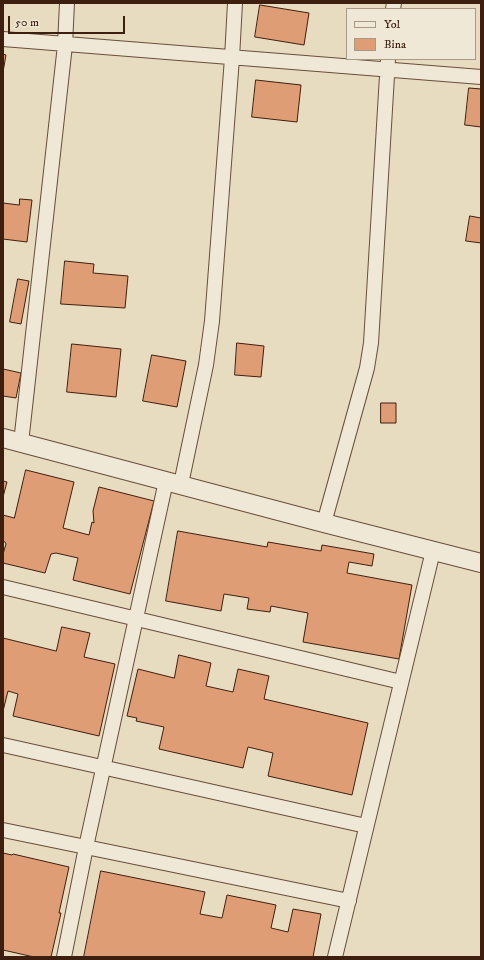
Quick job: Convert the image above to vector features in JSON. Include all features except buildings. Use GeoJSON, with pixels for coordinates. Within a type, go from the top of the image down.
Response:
{"type":"FeatureCollection","features":[{"type":"Feature","properties":{"kind":"street"},"geometry":{"type":"LineString","coordinates":[[21,443],[65,45],[67,3]]}},
{"type":"Feature","properties":{"kind":"street"},"geometry":{"type":"LineString","coordinates":[[64,957],[136,619],[206,365],[212,321],[235,3]]}},
{"type":"Feature","properties":{"kind":"street"},"geometry":{"type":"LineString","coordinates":[[3,39],[232,58],[388,64],[481,77]]}},
{"type":"Feature","properties":{"kind":"street"},"geometry":{"type":"LineString","coordinates":[[324,523],[367,368],[371,343],[388,64]]}},
{"type":"Feature","properties":{"kind":"street"},"geometry":{"type":"LineString","coordinates":[[3,438],[481,563]]}},
{"type":"Feature","properties":{"kind":"street"},"geometry":{"type":"LineString","coordinates":[[335,957],[433,551]]}},
{"type":"Feature","properties":{"kind":"street"},"geometry":{"type":"LineString","coordinates":[[3,587],[401,682]]}},
{"type":"Feature","properties":{"kind":"street"},"geometry":{"type":"LineString","coordinates":[[3,745],[366,826]]}},
{"type":"Feature","properties":{"kind":"street"},"geometry":{"type":"LineString","coordinates":[[3,830],[349,902]]}}]}
